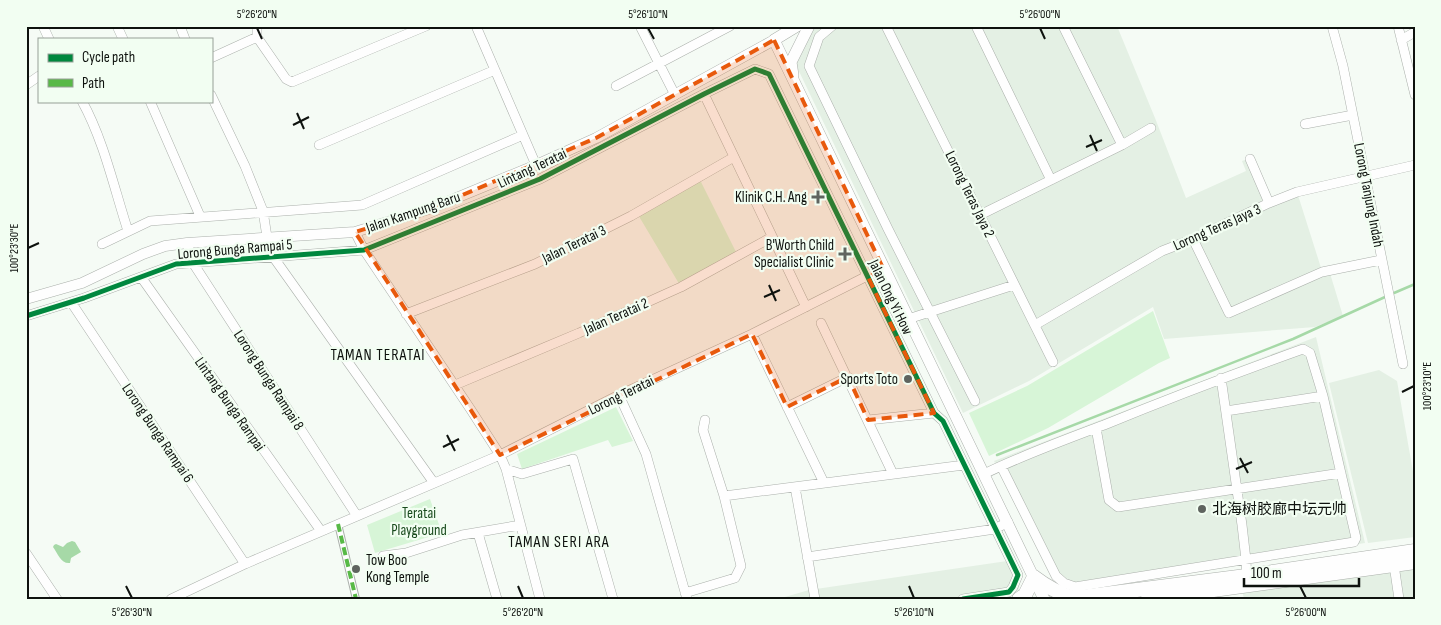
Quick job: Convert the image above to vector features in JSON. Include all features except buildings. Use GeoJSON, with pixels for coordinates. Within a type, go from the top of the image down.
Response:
{"type":"FeatureCollection","features":[{"type":"Feature","properties":{"kind":"main road"},"geometry":{"type":"LineString","coordinates":[[774,40],[797,26]]}},
{"type":"Feature","properties":{"kind":"main road"},"geometry":{"type":"LineString","coordinates":[[793,80],[791,62],[808,26]]}},
{"type":"Feature","properties":{"kind":"main road","name":"Jalan Ong Yi How"},"geometry":{"type":"LineString","coordinates":[[774,40],[1044,599]]}},
{"type":"Feature","properties":{"kind":"main road"},"geometry":{"type":"LineString","coordinates":[[1157,595],[1415,551]]}},
{"type":"Feature","properties":{"kind":"main road"},"geometry":{"type":"LineString","coordinates":[[1014,595],[1025,595],[1034,577],[1054,591],[1069,598],[1157,595],[1188,596],[1246,581],[1415,562]]}},
{"type":"Feature","properties":{"kind":"street"},"geometry":{"type":"LineString","coordinates":[[43,26],[49,38]]}},
{"type":"Feature","properties":{"kind":"street"},"geometry":{"type":"LineString","coordinates":[[117,26],[123,38]]}},
{"type":"Feature","properties":{"kind":"street"},"geometry":{"type":"LineString","coordinates":[[180,26],[185,38]]}},
{"type":"Feature","properties":{"kind":"street"},"geometry":{"type":"LineString","coordinates":[[212,57],[257,31],[286,79],[292,82],[426,26]]}},
{"type":"Feature","properties":{"kind":"street"},"geometry":{"type":"LineString","coordinates":[[476,26],[536,165]]}},
{"type":"Feature","properties":{"kind":"street"},"geometry":{"type":"LineString","coordinates":[[640,26],[675,95]]}},
{"type":"Feature","properties":{"kind":"street","name":"Jalan Ong Yi How"},"geometry":{"type":"LineString","coordinates":[[832,26],[819,37],[809,66],[888,229],[975,401]]}},
{"type":"Feature","properties":{"kind":"street","name":"Lorong Teras Jaya 2"},"geometry":{"type":"LineString","coordinates":[[886,26],[1053,362]]}},
{"type":"Feature","properties":{"kind":"street"},"geometry":{"type":"LineString","coordinates":[[976,26],[1051,180]]}},
{"type":"Feature","properties":{"kind":"street"},"geometry":{"type":"LineString","coordinates":[[1062,26],[1122,144]]}},
{"type":"Feature","properties":{"kind":"street","name":"Lorong Tanjung Indah"},"geometry":{"type":"LineString","coordinates":[[1332,26],[1343,66],[1403,364]]}},
{"type":"Feature","properties":{"kind":"street"},"geometry":{"type":"LineString","coordinates":[[1398,26],[1415,95]]}},
{"type":"Feature","properties":{"kind":"street"},"geometry":{"type":"LineString","coordinates":[[616,86],[726,27]]}},
{"type":"Feature","properties":{"kind":"street"},"geometry":{"type":"LineString","coordinates":[[1402,41],[1415,32]]}},
{"type":"Feature","properties":{"kind":"street","name":"Jalan Kampung Baru"},"geometry":{"type":"LineString","coordinates":[[26,300],[82,283],[164,246],[355,232],[432,208],[596,138],[774,40]]}},
{"type":"Feature","properties":{"kind":"street","name":"Jalan Ong Yi How"},"geometry":{"type":"LineString","coordinates":[[704,94],[755,69],[769,74],[934,413],[943,421],[1018,575],[1013,587],[1014,595]]}},
{"type":"Feature","properties":{"kind":"street"},"geometry":{"type":"LineString","coordinates":[[319,146],[495,70]]}},
{"type":"Feature","properties":{"kind":"street"},"geometry":{"type":"LineString","coordinates":[[26,85],[38,77]]}},
{"type":"Feature","properties":{"kind":"street"},"geometry":{"type":"LineString","coordinates":[[704,94],[806,306]]}},
{"type":"Feature","properties":{"kind":"street","name":"Lintang Teratai"},"geometry":{"type":"LineString","coordinates":[[364,250],[540,179],[704,94]]}},
{"type":"Feature","properties":{"kind":"street"},"geometry":{"type":"LineString","coordinates":[[212,97],[245,166],[263,211],[267,237]]}},
{"type":"Feature","properties":{"kind":"street"},"geometry":{"type":"LineString","coordinates":[[83,102],[90,114],[101,145],[128,231]]}},
{"type":"Feature","properties":{"kind":"street"},"geometry":{"type":"LineString","coordinates":[[150,102],[200,216]]}},
{"type":"Feature","properties":{"kind":"street"},"geometry":{"type":"LineString","coordinates":[[1305,124],[1353,115]]}},
{"type":"Feature","properties":{"kind":"street"},"geometry":{"type":"LineString","coordinates":[[980,215],[1151,128]]}},
{"type":"Feature","properties":{"kind":"street"},"geometry":{"type":"LineString","coordinates":[[102,244],[150,221],[362,205],[523,135]]}},
{"type":"Feature","properties":{"kind":"street","name":"Jalan Teratai 3"},"geometry":{"type":"LineString","coordinates":[[406,314],[535,264],[631,216],[734,158]]}},
{"type":"Feature","properties":{"kind":"street"},"geometry":{"type":"LineString","coordinates":[[1250,159],[1269,203]]}},
{"type":"Feature","properties":{"kind":"street","name":"Lorong Teras Jaya 3"},"geometry":{"type":"LineString","coordinates":[[1035,326],[1162,251],[1194,239],[1269,203],[1297,192],[1415,165]]}},
{"type":"Feature","properties":{"kind":"street"},"geometry":{"type":"LineString","coordinates":[[355,232],[364,250],[500,455],[506,469],[540,599]]}},
{"type":"Feature","properties":{"kind":"street","name":"Jalan Teratai 2"},"geometry":{"type":"LineString","coordinates":[[455,385],[681,288],[772,237]]}},
{"type":"Feature","properties":{"kind":"street"},"geometry":{"type":"LineString","coordinates":[[1194,239],[1229,313],[1322,272],[1382,260]]}},
{"type":"Feature","properties":{"kind":"street","name":"Lorong Bunga Rampai 8"},"geometry":{"type":"LineString","coordinates":[[187,243],[193,263],[357,516]]}},
{"type":"Feature","properties":{"kind":"street","name":"Lorong Bunga Rampai 5"},"geometry":{"type":"LineString","coordinates":[[26,316],[71,302],[176,264],[364,250]]}},
{"type":"Feature","properties":{"kind":"street"},"geometry":{"type":"LineString","coordinates":[[274,258],[434,483]]}},
{"type":"Feature","properties":{"kind":"street","name":"Lorong Teratai"},"geometry":{"type":"LineString","coordinates":[[171,599],[245,564],[500,455],[619,395],[752,334],[883,268]]}},
{"type":"Feature","properties":{"kind":"street","name":"Lintang Bunga Rampai"},"geometry":{"type":"LineString","coordinates":[[140,277],[321,531]]}},
{"type":"Feature","properties":{"kind":"street"},"geometry":{"type":"LineString","coordinates":[[908,319],[1014,284]]}},
{"type":"Feature","properties":{"kind":"street","name":"Lorong Bunga Rampai 6"},"geometry":{"type":"LineString","coordinates":[[71,302],[245,564]]}},
{"type":"Feature","properties":{"kind":"street"},"geometry":{"type":"LineString","coordinates":[[821,323],[894,474]]}},
{"type":"Feature","properties":{"kind":"street"},"geometry":{"type":"LineString","coordinates":[[752,334],[824,483]]}},
{"type":"Feature","properties":{"kind":"street"},"geometry":{"type":"LineString","coordinates":[[984,474],[1001,466],[1221,378],[1303,349],[1310,353],[1356,538],[1354,542],[1075,587],[1064,583],[1056,576],[1001,466]]}},
{"type":"Feature","properties":{"kind":"street"},"geometry":{"type":"LineString","coordinates":[[787,407],[848,377]]}},
{"type":"Feature","properties":{"kind":"street"},"geometry":{"type":"LineString","coordinates":[[1221,378],[1246,560],[1246,581]]}},
{"type":"Feature","properties":{"kind":"street"},"geometry":{"type":"LineString","coordinates":[[619,395],[646,454],[686,596],[736,578],[741,566],[724,496],[703,430],[705,420]]}},
{"type":"Feature","properties":{"kind":"street"},"geometry":{"type":"LineString","coordinates":[[1226,412],[1322,396]]}},
{"type":"Feature","properties":{"kind":"street"},"geometry":{"type":"LineString","coordinates":[[868,420],[934,413]]}},
{"type":"Feature","properties":{"kind":"street"},"geometry":{"type":"LineString","coordinates":[[943,421],[955,416]]}},
{"type":"Feature","properties":{"kind":"street"},"geometry":{"type":"LineString","coordinates":[[1096,428],[1109,500],[1118,507],[1341,473]]}},
{"type":"Feature","properties":{"kind":"street"},"geometry":{"type":"LineString","coordinates":[[506,469],[522,474],[573,459],[612,599]]}},
{"type":"Feature","properties":{"kind":"street"},"geometry":{"type":"LineString","coordinates":[[724,496],[964,465]]}},
{"type":"Feature","properties":{"kind":"street"},"geometry":{"type":"LineString","coordinates":[[795,486],[815,599]]}},
{"type":"Feature","properties":{"kind":"street"},"geometry":{"type":"LineString","coordinates":[[807,557],[995,529],[1008,522]]}},
{"type":"Feature","properties":{"kind":"street"},"geometry":{"type":"LineString","coordinates":[[338,524],[356,599]]}},
{"type":"Feature","properties":{"kind":"street"},"geometry":{"type":"LineString","coordinates":[[383,556],[406,553],[462,535],[520,525]]}},
{"type":"Feature","properties":{"kind":"street"},"geometry":{"type":"LineString","coordinates":[[478,532],[496,599]]}},
{"type":"Feature","properties":{"kind":"street"},"geometry":{"type":"LineString","coordinates":[[26,553],[57,599]]}},
{"type":"Feature","properties":{"kind":"street"},"geometry":{"type":"LineString","coordinates":[[1394,564],[1398,599]]}},
{"type":"Feature","properties":{"kind":"street"},"geometry":{"type":"LineString","coordinates":[[963,599],[1014,595]]}},
{"type":"Feature","properties":{"kind":"highlighted area"},"geometry":{"type":"Polygon","coordinates":[[[774,40],[883,268],[868,277],[934,413],[868,420],[848,377],[787,407],[752,334],[500,455],[355,232],[432,208],[596,138],[774,40]]]}},
{"type":"Feature","properties":{"kind":"shaded area"},"geometry":{"type":"Polygon","coordinates":[[[812,26],[1117,26],[1186,198],[1246,171],[1242,161],[1250,158],[1269,203],[1297,192],[1322,271],[1329,270],[1343,316],[1315,327],[1164,339],[1153,307],[1029,381],[963,413],[795,63],[812,26]]]}},
{"type":"Feature","properties":{"kind":"shaded area"},"geometry":{"type":"Polygon","coordinates":[[[1316,337],[1365,543],[1070,590],[1053,577],[994,461],[1316,337]]]}},
{"type":"Feature","properties":{"kind":"shaded area"},"geometry":{"type":"Polygon","coordinates":[[[1379,370],[1397,381],[1415,483],[1415,537],[1368,543],[1329,383],[1379,370]]]}},
{"type":"Feature","properties":{"kind":"shaded area"},"geometry":{"type":"Polygon","coordinates":[[[72,541],[75,542],[81,552],[71,558],[70,563],[67,563],[60,558],[53,547],[56,544],[63,547],[72,541]]]}},
{"type":"Feature","properties":{"kind":"shaded area"},"geometry":{"type":"Polygon","coordinates":[[[1014,560],[1021,576],[1018,592],[975,599],[778,599],[809,590],[1014,560]]]}},
{"type":"Feature","properties":{"kind":"shaded area"},"geometry":{"type":"Polygon","coordinates":[[[1415,564],[1415,599],[1244,599],[1242,590],[1415,564]]]}},
{"type":"Feature","properties":{"kind":"green space"},"geometry":{"type":"Polygon","coordinates":[[[700,180],[738,256],[681,287],[637,213],[700,180]]]}},
{"type":"Feature","properties":{"kind":"green space"},"geometry":{"type":"Polygon","coordinates":[[[1153,311],[1170,358],[1048,428],[989,456],[969,413],[1027,386],[1153,311]]]}},
{"type":"Feature","properties":{"kind":"green space"},"geometry":{"type":"Polygon","coordinates":[[[616,407],[633,441],[612,447],[608,440],[522,469],[517,454],[616,407]]]}},
{"type":"Feature","properties":{"kind":"green space","name":"Teratai Playground"},"geometry":{"type":"Polygon","coordinates":[[[430,499],[442,533],[375,553],[367,525],[430,499]]]}},
{"type":"Feature","properties":{"kind":"waterway"},"geometry":{"type":"LineString","coordinates":[[1394,293],[1415,284]]}},
{"type":"Feature","properties":{"kind":"waterway"},"geometry":{"type":"LineString","coordinates":[[997,455],[1293,339],[1385,297]]}},
{"type":"Feature","properties":{"kind":"marked path"},"geometry":{"type":"LineString","coordinates":[[338,524],[356,599]]}},
{"type":"Feature","properties":{"kind":"cycle path"},"geometry":{"type":"LineString","coordinates":[[26,316],[84,298],[176,264],[364,250],[540,179],[755,69],[769,74],[934,413],[943,421],[1018,575],[1009,592],[963,599]]}},
{"type":"Feature","properties":{"kind":"place","name":"Klinik C.H. Ang"},"geometry":{"type":"Point","coordinates":[818,197]}},
{"type":"Feature","properties":{"kind":"place","name":"B'Worth Child Specialist Clinic"},"geometry":{"type":"Point","coordinates":[845,254]}},
{"type":"Feature","properties":{"kind":"place","name":"Sports Toto"},"geometry":{"type":"Point","coordinates":[908,379]}},
{"type":"Feature","properties":{"kind":"place","name":"北海树胶廊中坛元帅"},"geometry":{"type":"Point","coordinates":[1202,509]}},
{"type":"Feature","properties":{"kind":"place","name":"Tow Boo Kong Temple"},"geometry":{"type":"Point","coordinates":[356,569]}},
{"type":"Feature","properties":{"kind":"district","name":"TAMAN TERATAI"},"geometry":{"type":"Point","coordinates":[378,354]}},
{"type":"Feature","properties":{"kind":"district","name":"TAMAN SERI ARA"},"geometry":{"type":"Point","coordinates":[559,541]}}]}
